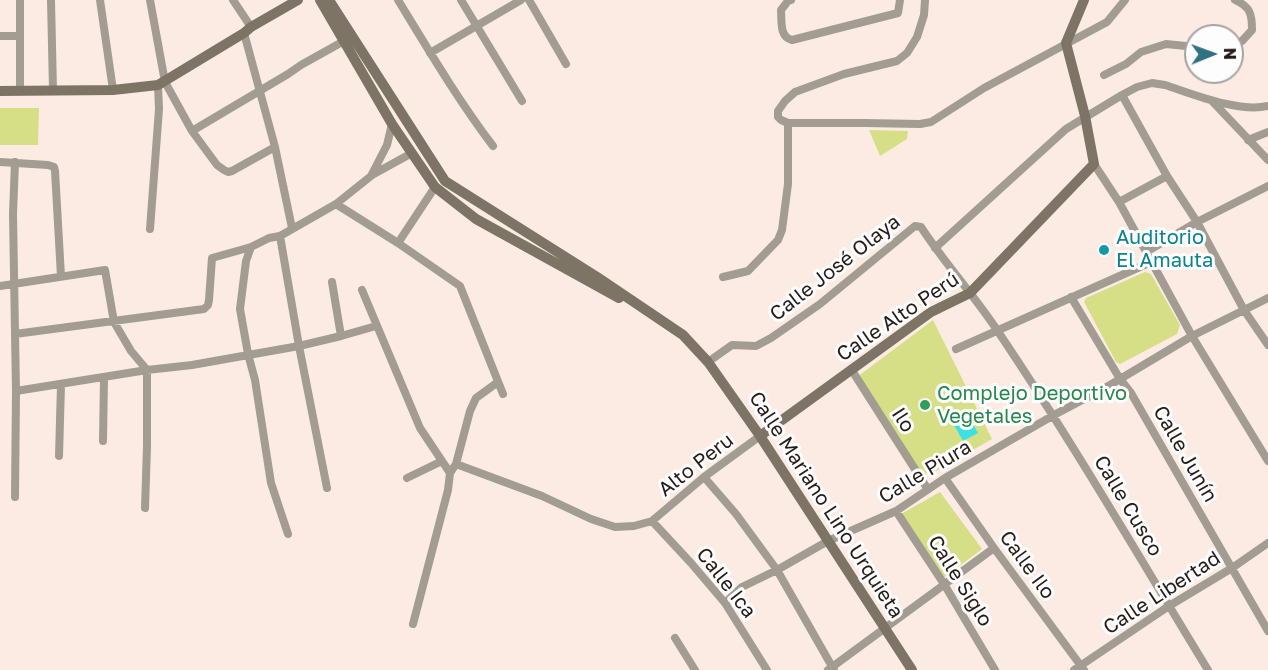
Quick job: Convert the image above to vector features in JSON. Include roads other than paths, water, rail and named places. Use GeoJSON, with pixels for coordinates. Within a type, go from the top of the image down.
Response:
{"type":"FeatureCollection","features":[{"type":"Feature","properties":{"kind":"main road"},"geometry":{"type":"LineString","coordinates":[[0,91],[113,90],[162,84],[298,0]]}},
{"type":"Feature","properties":{"kind":"main road"},"geometry":{"type":"LineString","coordinates":[[320,0],[393,124],[435,187],[476,219],[653,315]]}},
{"type":"Feature","properties":{"kind":"main road"},"geometry":{"type":"LineString","coordinates":[[330,0],[445,182],[597,277],[653,315]]}},
{"type":"Feature","properties":{"kind":"main road"},"geometry":{"type":"LineString","coordinates":[[1084,0],[1066,43],[1085,116],[1094,164]]}},
{"type":"Feature","properties":{"kind":"main road","name":"Calle Alto Perú"},"geometry":{"type":"LineString","coordinates":[[760,436],[931,312],[970,293],[1094,164]]}},
{"type":"Feature","properties":{"kind":"main road","name":"Calle Mariano Lino Urquieta"},"geometry":{"type":"LineString","coordinates":[[653,315],[683,335],[708,362],[760,436],[912,670]]}},
{"type":"Feature","properties":{"kind":"street"},"geometry":{"type":"LineString","coordinates":[[20,0],[20,91]]}},
{"type":"Feature","properties":{"kind":"street"},"geometry":{"type":"LineString","coordinates":[[51,0],[53,90]]}},
{"type":"Feature","properties":{"kind":"street"},"geometry":{"type":"LineString","coordinates":[[100,0],[113,90]]}},
{"type":"Feature","properties":{"kind":"street"},"geometry":{"type":"LineString","coordinates":[[150,0],[162,84],[150,229]]}},
{"type":"Feature","properties":{"kind":"street"},"geometry":{"type":"LineString","coordinates":[[233,0],[247,30],[292,228]]}},
{"type":"Feature","properties":{"kind":"street"},"geometry":{"type":"LineString","coordinates":[[398,0],[430,53],[493,146]]}},
{"type":"Feature","properties":{"kind":"street"},"geometry":{"type":"LineString","coordinates":[[461,0],[522,100]]}},
{"type":"Feature","properties":{"kind":"street"},"geometry":{"type":"LineString","coordinates":[[430,53],[520,0]]}},
{"type":"Feature","properties":{"kind":"street"},"geometry":{"type":"LineString","coordinates":[[529,0],[566,64]]}},
{"type":"Feature","properties":{"kind":"street"},"geometry":{"type":"LineString","coordinates":[[791,0],[781,10],[783,35],[792,40],[898,13],[900,0]]}},
{"type":"Feature","properties":{"kind":"street"},"geometry":{"type":"LineString","coordinates":[[925,0],[924,15],[917,37],[907,53],[897,61],[844,74],[795,93],[785,101],[778,111],[778,117],[788,123],[920,124],[931,122],[984,88],[1107,22],[1125,0]]}},
{"type":"Feature","properties":{"kind":"street"},"geometry":{"type":"LineString","coordinates":[[1235,0],[1245,5],[1252,17],[1252,30],[1244,39]]}},
{"type":"Feature","properties":{"kind":"street"},"geometry":{"type":"LineString","coordinates":[[0,36],[21,36]]}},
{"type":"Feature","properties":{"kind":"street"},"geometry":{"type":"LineString","coordinates":[[192,131],[344,40]]}},
{"type":"Feature","properties":{"kind":"street"},"geometry":{"type":"LineString","coordinates":[[1104,75],[1126,64],[1141,52],[1166,44],[1184,46]]}},
{"type":"Feature","properties":{"kind":"street"},"geometry":{"type":"LineString","coordinates":[[162,84],[220,169],[232,171],[274,147]]}},
{"type":"Feature","properties":{"kind":"street"},"geometry":{"type":"LineString","coordinates":[[934,248],[1066,129],[1137,87],[1152,84],[1165,85],[1211,100],[1249,108],[1257,109],[1268,106]]}},
{"type":"Feature","properties":{"kind":"street"},"geometry":{"type":"LineString","coordinates":[[1122,95],[1167,176],[1197,222],[1244,310],[1268,345]]}},
{"type":"Feature","properties":{"kind":"street"},"geometry":{"type":"LineString","coordinates":[[1211,100],[1268,160]]}},
{"type":"Feature","properties":{"kind":"street"},"geometry":{"type":"LineString","coordinates":[[723,277],[748,271],[778,240],[782,230],[788,184],[788,123]]}},
{"type":"Feature","properties":{"kind":"street"},"geometry":{"type":"LineString","coordinates":[[371,176],[387,145],[393,124]]}},
{"type":"Feature","properties":{"kind":"street"},"geometry":{"type":"LineString","coordinates":[[1248,140],[1268,132]]}},
{"type":"Feature","properties":{"kind":"street"},"geometry":{"type":"LineString","coordinates":[[15,334],[204,309],[209,300],[212,258],[280,236],[336,204],[371,176],[412,153]]}},
{"type":"Feature","properties":{"kind":"street"},"geometry":{"type":"LineString","coordinates":[[0,162],[54,167],[61,276]]}},
{"type":"Feature","properties":{"kind":"street"},"geometry":{"type":"LineString","coordinates":[[15,162],[13,214],[15,497]]}},
{"type":"Feature","properties":{"kind":"street"},"geometry":{"type":"LineString","coordinates":[[1094,164],[1119,202],[1192,336],[1268,461]]}},
{"type":"Feature","properties":{"kind":"street"},"geometry":{"type":"LineString","coordinates":[[1119,202],[1167,176]]}},
{"type":"Feature","properties":{"kind":"street"},"geometry":{"type":"LineString","coordinates":[[1146,252],[1197,222],[1268,186]]}},
{"type":"Feature","properties":{"kind":"street"},"geometry":{"type":"LineString","coordinates":[[398,243],[435,187]]}},
{"type":"Feature","properties":{"kind":"street"},"geometry":{"type":"LineString","coordinates":[[336,204],[460,286],[503,394]]}},
{"type":"Feature","properties":{"kind":"street","name":"Calle Cusco"},"geometry":{"type":"LineString","coordinates":[[918,225],[998,330],[1054,415],[1208,670]]}},
{"type":"Feature","properties":{"kind":"street","name":"Calle José Olaya"},"geometry":{"type":"LineString","coordinates":[[708,362],[732,345],[756,346],[771,338],[820,304],[918,225]]}},
{"type":"Feature","properties":{"kind":"street"},"geometry":{"type":"LineString","coordinates":[[280,236],[327,489]]}},
{"type":"Feature","properties":{"kind":"street"},"geometry":{"type":"LineString","coordinates":[[251,247],[246,261],[240,309],[255,380],[271,483],[288,534]]}},
{"type":"Feature","properties":{"kind":"street"},"geometry":{"type":"LineString","coordinates":[[956,349],[1151,262]]}},
{"type":"Feature","properties":{"kind":"street"},"geometry":{"type":"LineString","coordinates":[[0,286],[105,270],[114,322],[131,351],[147,370],[145,508]]}},
{"type":"Feature","properties":{"kind":"street"},"geometry":{"type":"LineString","coordinates":[[332,282],[341,336]]}},
{"type":"Feature","properties":{"kind":"street"},"geometry":{"type":"LineString","coordinates":[[362,290],[420,428],[450,474]]}},
{"type":"Feature","properties":{"kind":"street","name":"Calle Junín"},"geometry":{"type":"LineString","coordinates":[[1071,297],[1120,379],[1131,393],[1268,631]]}},
{"type":"Feature","properties":{"kind":"street","name":"Calle Piura"},"geometry":{"type":"LineString","coordinates":[[725,603],[742,587],[828,541],[896,511],[927,488],[1054,415],[1192,336],[1268,298]]}},
{"type":"Feature","properties":{"kind":"street"},"geometry":{"type":"LineString","coordinates":[[16,391],[192,365],[299,346],[376,326]]}},
{"type":"Feature","properties":{"kind":"street","name":"Ilo"},"geometry":{"type":"LineString","coordinates":[[850,369],[927,488]]}},
{"type":"Feature","properties":{"kind":"street"},"geometry":{"type":"LineString","coordinates":[[103,441],[104,378]]}},
{"type":"Feature","properties":{"kind":"street"},"geometry":{"type":"LineString","coordinates":[[413,624],[448,490],[450,474],[456,464],[470,411],[476,398],[498,382]]}},
{"type":"Feature","properties":{"kind":"street"},"geometry":{"type":"LineString","coordinates":[[59,456],[60,385]]}},
{"type":"Feature","properties":{"kind":"street","name":"Alto Peru"},"geometry":{"type":"LineString","coordinates":[[652,521],[704,477],[760,436]]}},
{"type":"Feature","properties":{"kind":"street"},"geometry":{"type":"LineString","coordinates":[[407,477],[442,460]]}},
{"type":"Feature","properties":{"kind":"street"},"geometry":{"type":"LineString","coordinates":[[456,464],[542,496],[591,519],[615,527],[634,526],[652,521]]}},
{"type":"Feature","properties":{"kind":"street"},"geometry":{"type":"LineString","coordinates":[[704,477],[736,514],[777,570],[831,669],[994,548]]}},
{"type":"Feature","properties":{"kind":"street","name":"Calle Ilo"},"geometry":{"type":"LineString","coordinates":[[945,478],[1080,668]]}},
{"type":"Feature","properties":{"kind":"street","name":"Calle Siglo"},"geometry":{"type":"LineString","coordinates":[[896,511],[944,584],[995,670]]}},
{"type":"Feature","properties":{"kind":"street","name":"Calle Ica"},"geometry":{"type":"LineString","coordinates":[[652,521],[725,603],[767,670]]}},
{"type":"Feature","properties":{"kind":"street","name":"Calle Libertad"},"geometry":{"type":"LineString","coordinates":[[1080,668],[1169,606],[1268,543]]}},
{"type":"Feature","properties":{"kind":"street"},"geometry":{"type":"LineString","coordinates":[[675,638],[695,670]]}},
{"type":"Feature","properties":{"kind":"water"},"geometry":{"type":"Polygon","coordinates":[[[965,410],[978,433],[963,441],[950,418],[965,410]]]}},
{"type":"Feature","properties":{"kind":"place","name":"Auditorio El Amauta"},"geometry":{"type":"Point","coordinates":[1104,250]}},
{"type":"Feature","properties":{"kind":"place","name":"Complejo Deportivo Vegetales"},"geometry":{"type":"Point","coordinates":[925,405]}}]}
